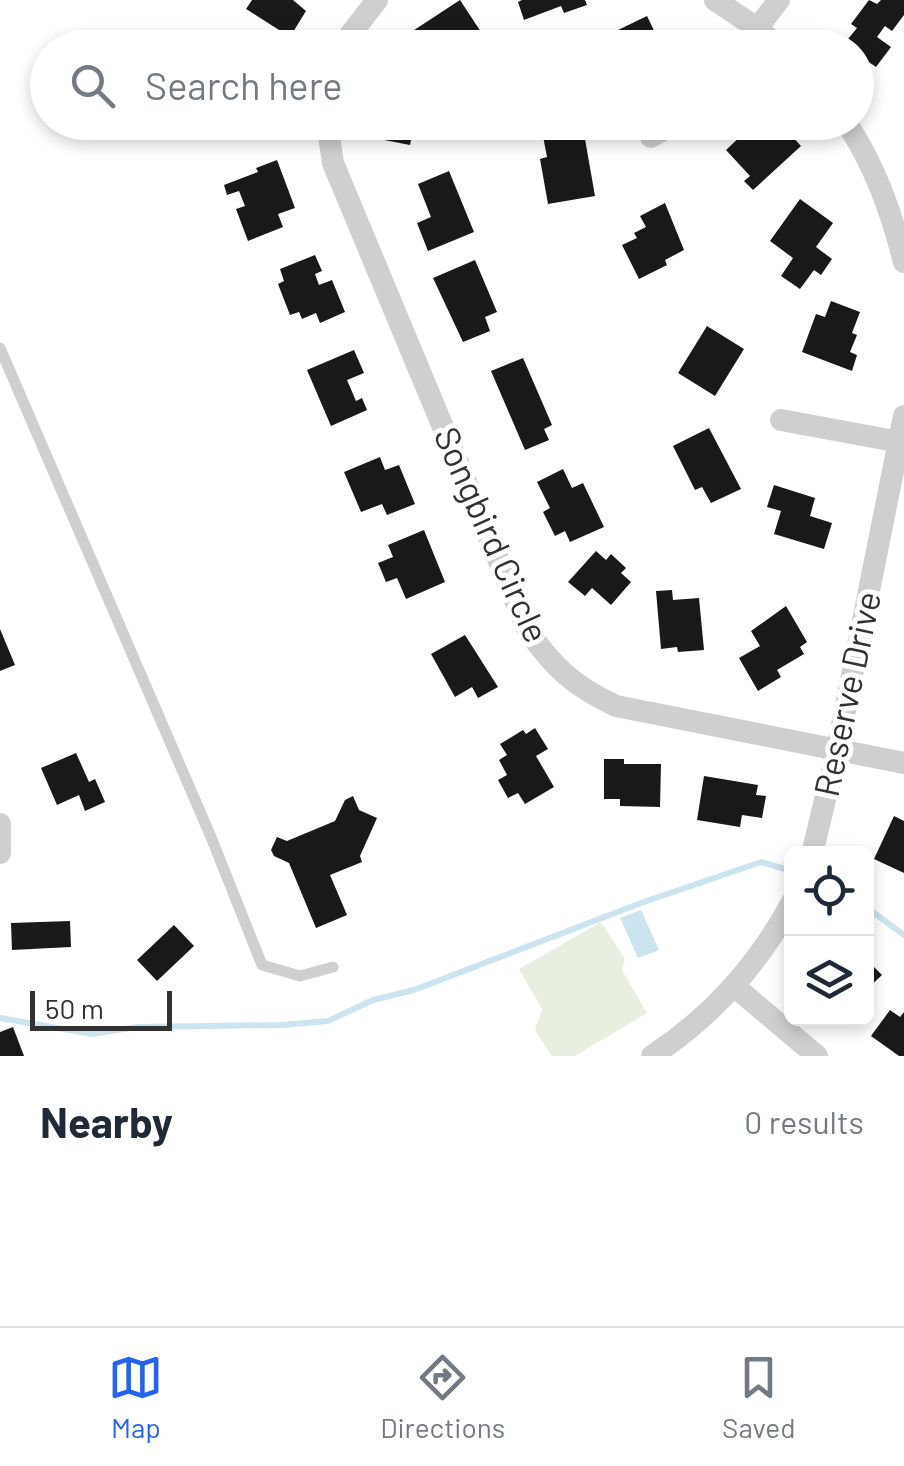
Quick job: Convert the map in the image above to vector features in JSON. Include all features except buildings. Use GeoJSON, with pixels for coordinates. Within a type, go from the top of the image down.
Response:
{"type":"FeatureCollection","features":[{"type":"Feature","properties":{"kind":"street"},"geometry":{"type":"LineString","coordinates":[[354,30],[377,0]]}},
{"type":"Feature","properties":{"kind":"street"},"geometry":{"type":"LineString","coordinates":[[716,0],[759,30]]}},
{"type":"Feature","properties":{"kind":"street"},"geometry":{"type":"LineString","coordinates":[[757,28],[779,0]]}},
{"type":"Feature","properties":{"kind":"street","name":"Songbird Circle"},"geometry":{"type":"LineString","coordinates":[[329,140],[332,163],[528,632],[551,664],[580,689],[616,706],[904,763]]}},
{"type":"Feature","properties":{"kind":"street"},"geometry":{"type":"LineString","coordinates":[[858,140],[896,200],[904,262]]}},
{"type":"Feature","properties":{"kind":"street","name":"Reserve Drive"},"geometry":{"type":"LineString","coordinates":[[814,846],[904,416]]}},
{"type":"Feature","properties":{"kind":"street"},"geometry":{"type":"LineString","coordinates":[[781,420],[900,442]]}},
{"type":"Feature","properties":{"kind":"street"},"geometry":{"type":"LineString","coordinates":[[0,824],[0,853]]}},
{"type":"Feature","properties":{"kind":"street"},"geometry":{"type":"LineString","coordinates":[[652,1056],[701,1020],[734,986],[784,915]]}},
{"type":"Feature","properties":{"kind":"street"},"geometry":{"type":"LineString","coordinates":[[734,986],[817,1056]]}},
{"type":"Feature","properties":{"kind":"lane"},"geometry":{"type":"LineString","coordinates":[[0,348],[211,837],[262,966],[300,976],[333,967]]}},
{"type":"Feature","properties":{"kind":"green space"},"geometry":{"type":"Polygon","coordinates":[[[601,922],[625,959],[622,970],[647,1013],[575,1056],[552,1056],[535,1030],[542,1009],[519,969],[601,922]]]}},
{"type":"Feature","properties":{"kind":"water"},"geometry":{"type":"Polygon","coordinates":[[[641,910],[659,950],[638,958],[620,918],[641,910]]]}},
{"type":"Feature","properties":{"kind":"waterway"},"geometry":{"type":"LineString","coordinates":[[0,1018],[92,1034],[137,1027],[328,1021],[373,1000],[414,990],[641,903],[761,862],[784,869]]}},
{"type":"Feature","properties":{"kind":"waterway"},"geometry":{"type":"LineString","coordinates":[[874,913],[904,935]]}}]}
